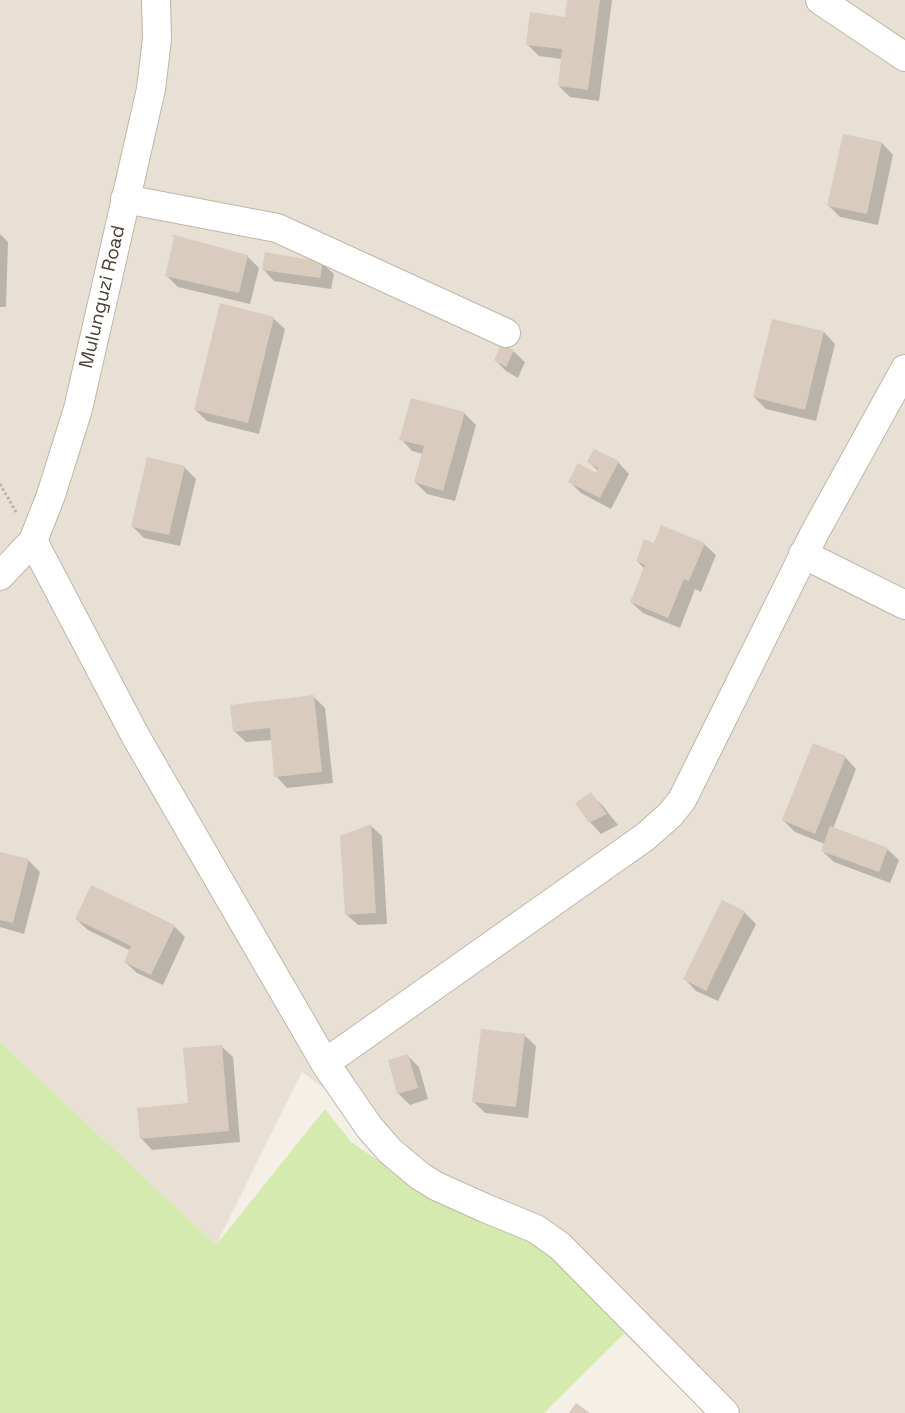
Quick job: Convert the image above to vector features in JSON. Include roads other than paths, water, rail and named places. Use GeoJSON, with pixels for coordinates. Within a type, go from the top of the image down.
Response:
{"type":"FeatureCollection","features":[{"type":"Feature","properties":{"kind":"street","name":"Mulunguzi Road"},"geometry":{"type":"LineString","coordinates":[[0,576],[33,540],[51,495],[78,409],[151,89],[157,39],[156,0]]}},
{"type":"Feature","properties":{"kind":"street"},"geometry":{"type":"LineString","coordinates":[[820,0],[905,57]]}},
{"type":"Feature","properties":{"kind":"street"},"geometry":{"type":"LineString","coordinates":[[125,198],[277,228],[506,333]]}},
{"type":"Feature","properties":{"kind":"street"},"geometry":{"type":"LineString","coordinates":[[325,1063],[645,837],[670,815],[682,800],[814,534],[905,369]]}},
{"type":"Feature","properties":{"kind":"street"},"geometry":{"type":"LineString","coordinates":[[33,540],[136,737],[325,1063],[369,1127],[384,1145],[406,1166],[436,1186],[536,1229],[560,1246],[725,1413]]}},
{"type":"Feature","properties":{"kind":"street"},"geometry":{"type":"LineString","coordinates":[[804,554],[905,605]]}}]}
